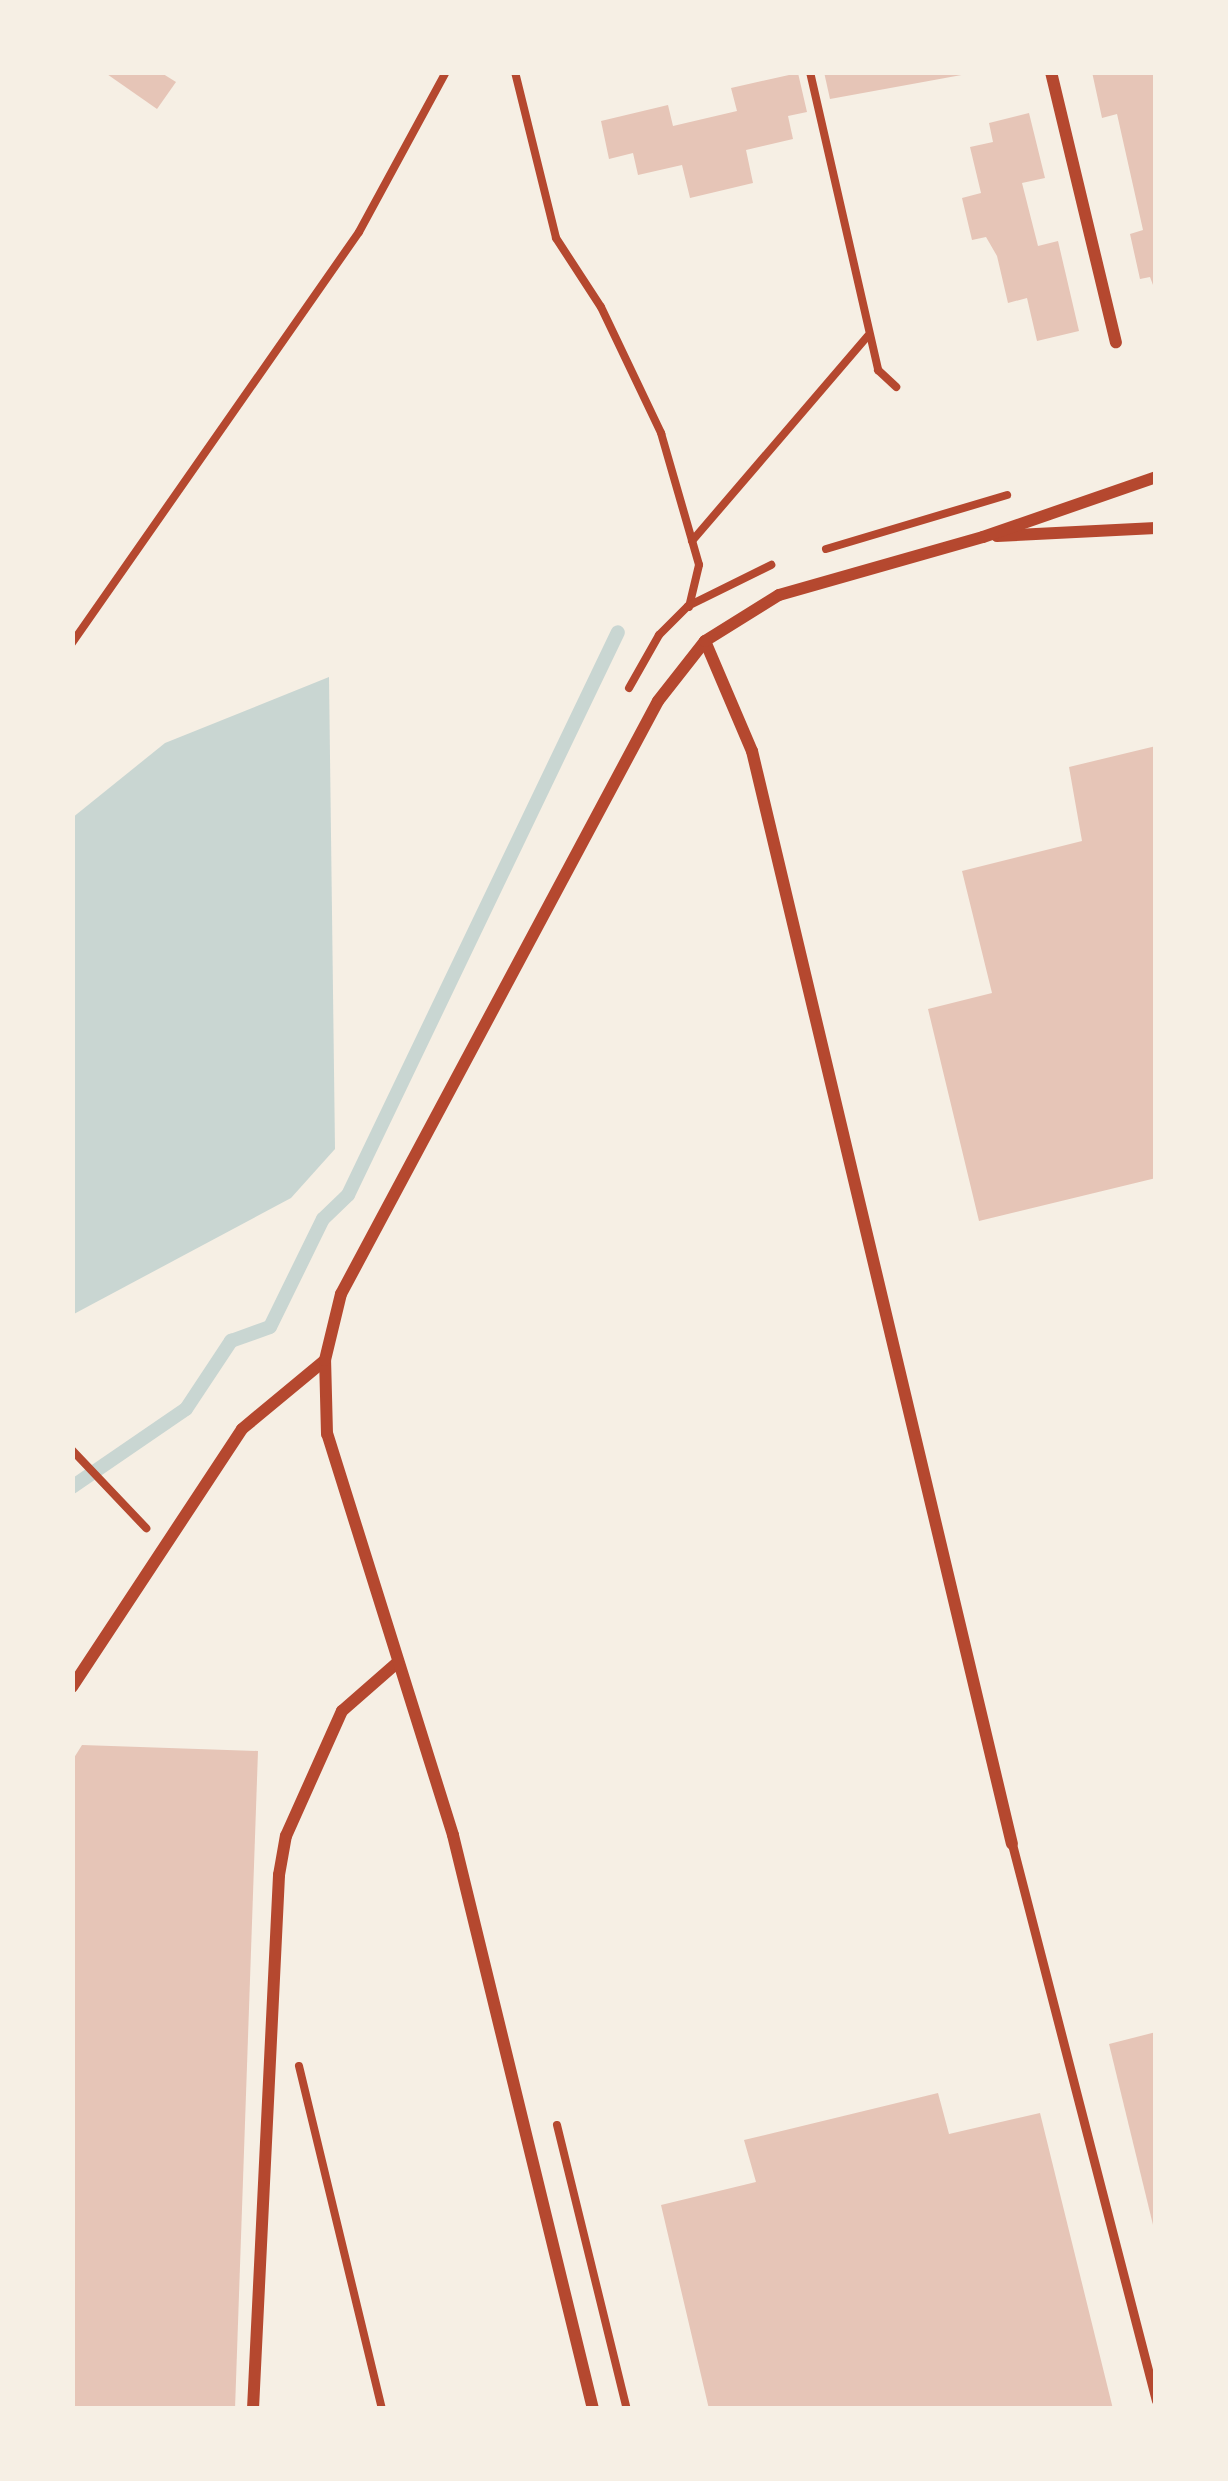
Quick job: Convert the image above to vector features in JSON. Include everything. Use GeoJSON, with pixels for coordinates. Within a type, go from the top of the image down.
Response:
{"type":"FeatureCollection","features":[{"type":"Feature","properties":{"kind":"street"},"geometry":{"type":"LineString","coordinates":[[1052,72],[1116,342]]}},
{"type":"Feature","properties":{"kind":"street"},"geometry":{"type":"LineString","coordinates":[[592,2409],[480,1938],[327,1434],[325,1360],[352,1273],[658,701],[705,641],[779,595],[983,537],[1156,477]]}},
{"type":"Feature","properties":{"kind":"street"},"geometry":{"type":"LineString","coordinates":[[983,537],[1156,527]]}},
{"type":"Feature","properties":{"kind":"street"},"geometry":{"type":"LineString","coordinates":[[705,641],[752,752],[1012,1844]]}},
{"type":"Feature","properties":{"kind":"street"},"geometry":{"type":"LineString","coordinates":[[72,1687],[242,1429],[325,1360]]}},
{"type":"Feature","properties":{"kind":"street"},"geometry":{"type":"LineString","coordinates":[[253,2409],[273,1909],[282,1856],[342,1711],[398,1662]]}},
{"type":"Feature","properties":{"kind":"lane"},"geometry":{"type":"LineString","coordinates":[[1012,1844],[1156,2402]]}},
{"type":"Feature","properties":{"kind":"path"},"geometry":{"type":"LineString","coordinates":[[72,643],[359,232],[446,72]]}},
{"type":"Feature","properties":{"kind":"path"},"geometry":{"type":"LineString","coordinates":[[515,72],[556,238],[601,307],[661,433],[699,565],[688,606]]}},
{"type":"Feature","properties":{"kind":"path"},"geometry":{"type":"LineString","coordinates":[[810,72],[878,370],[896,387]]}},
{"type":"Feature","properties":{"kind":"path"},"geometry":{"type":"LineString","coordinates":[[692,541],[869,334]]}},
{"type":"Feature","properties":{"kind":"path"},"geometry":{"type":"LineString","coordinates":[[808,554],[1029,489]]}},
{"type":"Feature","properties":{"kind":"path"},"geometry":{"type":"LineString","coordinates":[[619,707],[659,634],[688,606],[741,573],[785,560]]}},
{"type":"Feature","properties":{"kind":"path"},"geometry":{"type":"LineString","coordinates":[[72,1450],[164,1546]]}},
{"type":"Feature","properties":{"kind":"path"},"geometry":{"type":"LineString","coordinates":[[296,2049],[382,2409]]}},
{"type":"Feature","properties":{"kind":"path"},"geometry":{"type":"LineString","coordinates":[[551,2103],[627,2409]]}},
{"type":"Feature","properties":{"kind":"shaded area"},"geometry":{"type":"Polygon","coordinates":[[[329,677],[335,1149],[291,1198],[72,1315],[72,818],[165,743],[329,677]]]}},
{"type":"Feature","properties":{"kind":"building"},"geometry":{"type":"Polygon","coordinates":[[[104,72],[160,72],[176,82],[157,109],[104,72]]]}},
{"type":"Feature","properties":{"kind":"building"},"geometry":{"type":"Polygon","coordinates":[[[824,72],[967,72],[967,74],[830,99],[824,72]]]}},
{"type":"Feature","properties":{"kind":"building"},"geometry":{"type":"Polygon","coordinates":[[[1092,72],[1153,72],[1156,293],[1150,277],[1140,279],[1130,234],[1143,230],[1117,114],[1102,118],[1092,72]]]}},
{"type":"Feature","properties":{"kind":"building"},"geometry":{"type":"Polygon","coordinates":[[[798,73],[807,112],[788,116],[793,139],[746,150],[753,183],[690,198],[682,165],[638,175],[633,153],[609,159],[601,121],[668,105],[673,126],[737,111],[731,88],[798,73]]]}},
{"type":"Feature","properties":{"kind":"building"},"geometry":{"type":"Polygon","coordinates":[[[1029,113],[1045,178],[1022,183],[1038,246],[1058,241],[1079,331],[1037,341],[1027,298],[1008,303],[997,256],[986,237],[972,240],[962,198],[981,193],[970,147],[993,142],[989,123],[1029,113]]]}},
{"type":"Feature","properties":{"kind":"building"},"geometry":{"type":"Polygon","coordinates":[[[1156,746],[1156,1178],[979,1221],[928,1009],[992,993],[962,871],[1082,841],[1069,767],[1156,746]]]}},
{"type":"Feature","properties":{"kind":"building"},"geometry":{"type":"Polygon","coordinates":[[[82,1745],[258,1751],[235,2409],[72,2409],[72,1761],[82,1745]]]}},
{"type":"Feature","properties":{"kind":"building"},"geometry":{"type":"Polygon","coordinates":[[[1156,2032],[1156,2229],[1154,2229],[1109,2044],[1156,2032]]]}},
{"type":"Feature","properties":{"kind":"building"},"geometry":{"type":"Polygon","coordinates":[[[938,2093],[949,2134],[1040,2113],[1113,2409],[709,2409],[661,2205],[756,2182],[744,2140],[938,2093]]]}},
{"type":"Feature","properties":{"kind":"waterway"},"geometry":{"type":"LineString","coordinates":[[72,1487],[186,1409],[231,1341],[270,1327],[323,1219],[348,1195],[618,632]]}}]}
